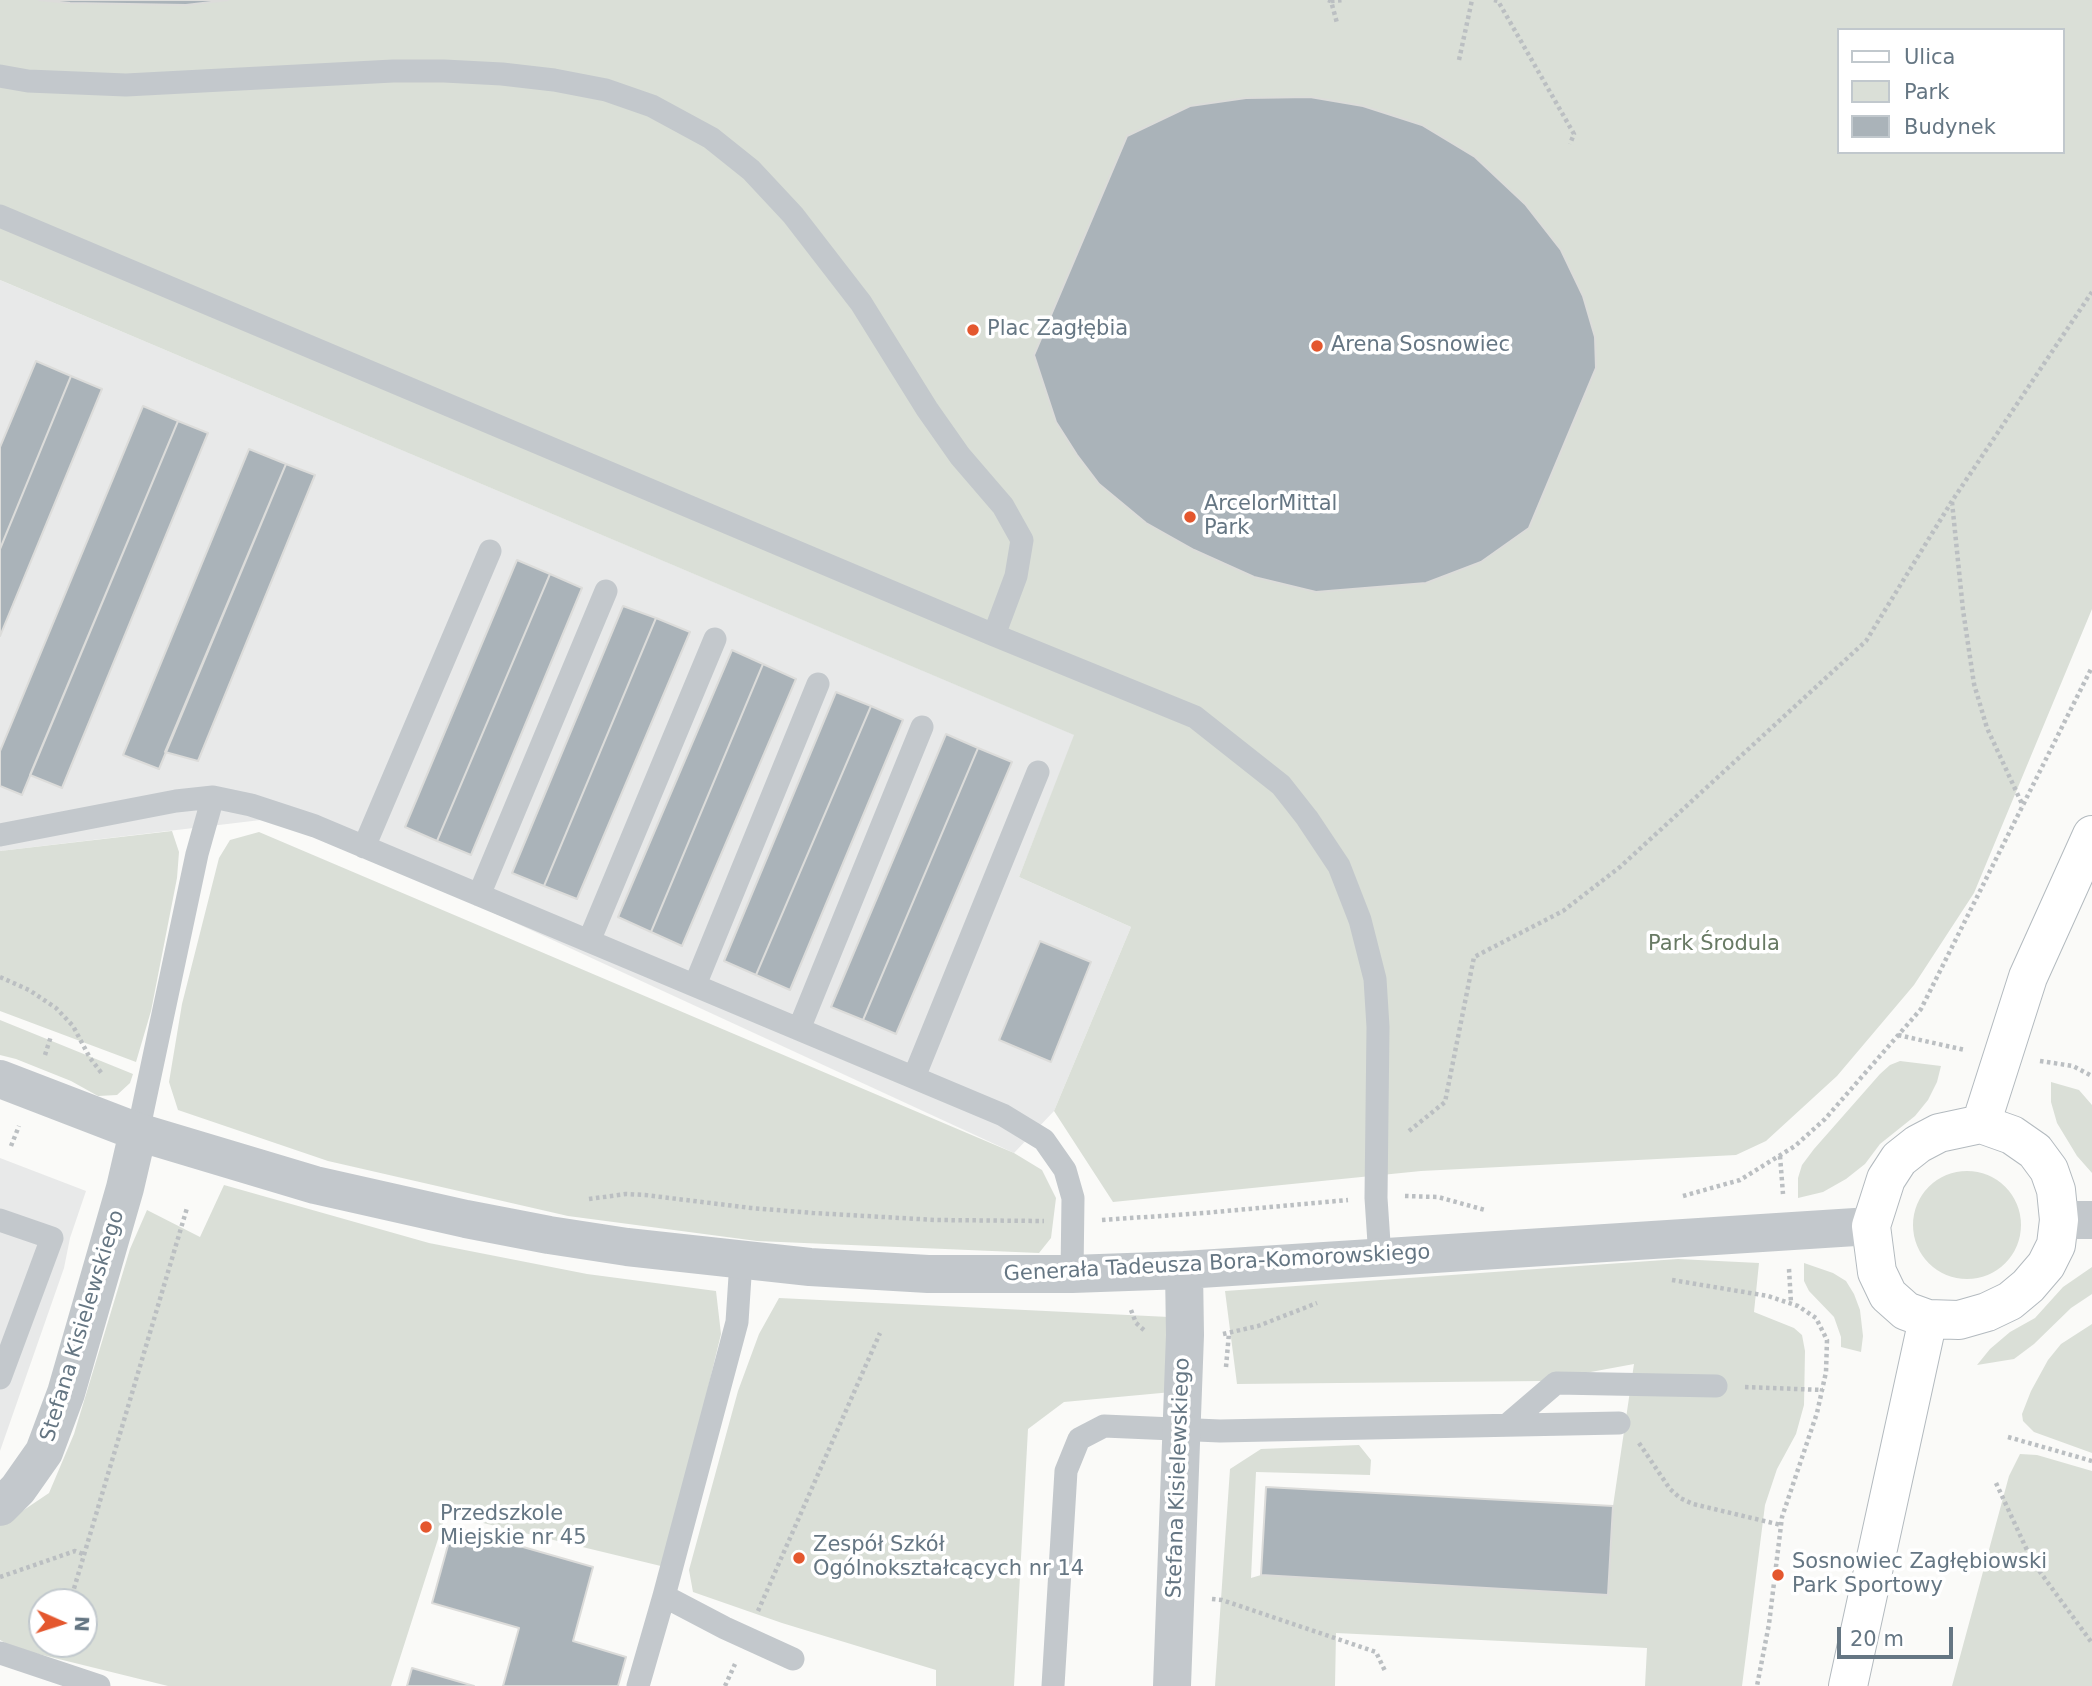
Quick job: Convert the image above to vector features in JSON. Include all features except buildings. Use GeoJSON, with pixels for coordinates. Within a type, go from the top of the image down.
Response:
{"type":"FeatureCollection","features":[{"type":"Feature","properties":{"kind":"street"},"geometry":{"type":"LineString","coordinates":[[1981,1124],[2028,977],[2092,835]]}},
{"type":"Feature","properties":{"kind":"street","name":"Generała Tadeusza Bora-Komorowskiego"},"geometry":{"type":"LineString","coordinates":[[0,1079],[138,1132],[315,1185],[466,1219],[614,1245],[741,1261],[928,1274],[1072,1274],[1184,1270],[1871,1226]]}},
{"type":"Feature","properties":{"kind":"street"},"geometry":{"type":"LineString","coordinates":[[1981,1124],[2012,1135],[2035,1151],[2049,1170],[2056,1190],[2075,1220],[2056,1245],[2046,1265],[2028,1286],[2010,1301],[1959,1320],[1928,1319],[1906,1311],[1888,1295],[1877,1272],[1871,1226],[1886,1179],[1899,1160],[1918,1144],[1939,1133],[1981,1124]]}},
{"type":"Feature","properties":{"kind":"street","name":"Stefana Kisielewskiego"},"geometry":{"type":"LineString","coordinates":[[0,1507],[18,1489],[44,1452],[66,1393],[125,1188],[138,1132]]}},
{"type":"Feature","properties":{"kind":"street","name":"Stefana Kisielewskiego"},"geometry":{"type":"LineString","coordinates":[[1172,1686],[1185,1335],[1184,1270]]}},
{"type":"Feature","properties":{"kind":"street"},"geometry":{"type":"LineString","coordinates":[[1848,1686],[1928,1319]]}},
{"type":"Feature","properties":{"kind":"lane"},"geometry":{"type":"LineString","coordinates":[[0,76],[28,82],[126,85],[393,71],[502,74],[606,90],[652,106],[711,138],[751,170],[793,215],[861,303],[934,418],[1009,517],[1022,540],[1016,576],[994,635]]}},
{"type":"Feature","properties":{"kind":"lane"},"geometry":{"type":"LineString","coordinates":[[0,216],[1195,717],[1282,785],[1339,866],[1360,920],[1375,979],[1378,1027],[1376,1198],[1380,1258]]}},
{"type":"Feature","properties":{"kind":"lane"},"geometry":{"type":"LineString","coordinates":[[365,847],[491,551]]}},
{"type":"Feature","properties":{"kind":"lane"},"geometry":{"type":"LineString","coordinates":[[480,895],[607,592]]}},
{"type":"Feature","properties":{"kind":"lane"},"geometry":{"type":"LineString","coordinates":[[589,941],[715,639]]}},
{"type":"Feature","properties":{"kind":"lane"},"geometry":{"type":"LineString","coordinates":[[695,985],[818,684]]}},
{"type":"Feature","properties":{"kind":"lane"},"geometry":{"type":"LineString","coordinates":[[799,1029],[922,727]]}},
{"type":"Feature","properties":{"kind":"lane"},"geometry":{"type":"LineString","coordinates":[[914,1077],[1038,772]]}},
{"type":"Feature","properties":{"kind":"lane"},"geometry":{"type":"LineString","coordinates":[[138,1132],[197,854],[213,797]]}},
{"type":"Feature","properties":{"kind":"lane"},"geometry":{"type":"LineString","coordinates":[[0,835],[213,797],[251,805],[316,826],[1003,1115],[1044,1140],[1065,1170],[1073,1198],[1072,1274]]}},
{"type":"Feature","properties":{"kind":"lane"},"geometry":{"type":"LineString","coordinates":[[0,1220],[52,1238],[0,1377]]}},
{"type":"Feature","properties":{"kind":"lane"},"geometry":{"type":"LineString","coordinates":[[638,1686],[737,1322],[741,1261]]}},
{"type":"Feature","properties":{"kind":"lane"},"geometry":{"type":"LineString","coordinates":[[1507,1425],[1556,1383],[1716,1386]]}},
{"type":"Feature","properties":{"kind":"lane"},"geometry":{"type":"LineString","coordinates":[[1053,1686],[1066,1471],[1079,1439],[1104,1426],[1220,1431],[1619,1423]]}},
{"type":"Feature","properties":{"kind":"lane"},"geometry":{"type":"LineString","coordinates":[[664,1596],[793,1659]]}},
{"type":"Feature","properties":{"kind":"lane"},"geometry":{"type":"LineString","coordinates":[[0,1653],[99,1686]]}},
{"type":"Feature","properties":{"kind":"path"},"geometry":{"type":"LineString","coordinates":[[1337,23],[1330,0],[1346,0]]}},
{"type":"Feature","properties":{"kind":"path"},"geometry":{"type":"LineString","coordinates":[[1460,60],[1472,0]]}},
{"type":"Feature","properties":{"kind":"path"},"geometry":{"type":"LineString","coordinates":[[1494,0],[1498,1],[1574,134],[1570,144]]}},
{"type":"Feature","properties":{"kind":"path"},"geometry":{"type":"LineString","coordinates":[[1402,1136],[1445,1102],[1474,957],[1563,912],[1620,867],[1866,641],[1952,501],[2092,292]]}},
{"type":"Feature","properties":{"kind":"path"},"geometry":{"type":"LineString","coordinates":[[1952,501],[1963,610],[1975,684],[1987,728],[2023,806]]}},
{"type":"Feature","properties":{"kind":"path"},"geometry":{"type":"LineString","coordinates":[[1783,1199],[1780,1157],[1825,1119],[1917,1014],[1928,997],[2092,667]]}},
{"type":"Feature","properties":{"kind":"path"},"geometry":{"type":"LineString","coordinates":[[0,977],[29,990],[55,1008],[73,1026],[90,1058],[103,1075],[146,1095]]}},
{"type":"Feature","properties":{"kind":"path"},"geometry":{"type":"LineString","coordinates":[[1898,1035],[1949,1048]]}},
{"type":"Feature","properties":{"kind":"path"},"geometry":{"type":"LineString","coordinates":[[2057,1063],[2078,1068],[2092,1076]]}},
{"type":"Feature","properties":{"kind":"path"},"geometry":{"type":"LineString","coordinates":[[581,1201],[626,1194],[857,1216],[1072,1220],[1158,1217],[1281,1204],[1419,1195]]}},
{"type":"Feature","properties":{"kind":"path"},"geometry":{"type":"LineString","coordinates":[[74,1588],[187,1208]]}},
{"type":"Feature","properties":{"kind":"path"},"geometry":{"type":"LineString","coordinates":[[1788,1263],[1791,1303]]}},
{"type":"Feature","properties":{"kind":"path"},"geometry":{"type":"LineString","coordinates":[[1668,1280],[1768,1296],[1791,1303],[1811,1313],[1824,1332],[1828,1348],[1814,1424],[1787,1496],[1766,1645],[1757,1686]]}},
{"type":"Feature","properties":{"kind":"path"},"geometry":{"type":"LineString","coordinates":[[1213,1334],[1247,1329],[1319,1303]]}},
{"type":"Feature","properties":{"kind":"path"},"geometry":{"type":"LineString","coordinates":[[725,1686],[880,1333]]}},
{"type":"Feature","properties":{"kind":"path"},"geometry":{"type":"LineString","coordinates":[[1716,1386],[1822,1390]]}},
{"type":"Feature","properties":{"kind":"path"},"geometry":{"type":"LineString","coordinates":[[1619,1423],[1634,1436],[1670,1489],[1680,1498],[1693,1504],[1781,1525]]}},
{"type":"Feature","properties":{"kind":"path"},"geometry":{"type":"LineString","coordinates":[[2008,1437],[2092,1461]]}},
{"type":"Feature","properties":{"kind":"path"},"geometry":{"type":"LineString","coordinates":[[1996,1483],[2032,1561],[2092,1643]]}},
{"type":"Feature","properties":{"kind":"path"},"geometry":{"type":"LineString","coordinates":[[0,1577],[75,1551],[83,1554]]}},
{"type":"Feature","properties":{"kind":"path"},"geometry":{"type":"LineString","coordinates":[[1211,1599],[1222,1600],[1376,1652],[1385,1671]]}},
{"type":"Feature","properties":{"kind":"shaded area"},"geometry":{"type":"Polygon","coordinates":[[[0,280],[1075,735],[1019,877],[1131,927],[1054,1111],[1014,1153],[286,817],[0,851],[0,280]]]}},
{"type":"Feature","properties":{"kind":"shaded area"},"geometry":{"type":"Polygon","coordinates":[[[0,1158],[86,1191],[70,1238],[64,1268],[0,1451],[0,1158]]]}},
{"type":"Feature","properties":{"kind":"green space","name":"ArcelorMittal Park"},"geometry":{"type":"Polygon","coordinates":[[[0,0],[2092,0],[2092,609],[1974,893],[1914,985],[1837,1076],[1766,1141],[1736,1155],[1421,1171],[1113,1202],[1054,1111],[1131,927],[1019,877],[1074,735],[0,280],[0,0]]]}},
{"type":"Feature","properties":{"kind":"green space"},"geometry":{"type":"Polygon","coordinates":[[[172,831],[179,852],[177,878],[151,1011],[136,1062],[0,1011],[0,851],[172,831]]]}},
{"type":"Feature","properties":{"kind":"green space"},"geometry":{"type":"Polygon","coordinates":[[[259,832],[1014,1153],[1042,1170],[1056,1198],[1051,1238],[1039,1253],[757,1241],[568,1216],[328,1161],[178,1110],[169,1082],[182,1004],[219,858],[230,840],[259,832]]]}},
{"type":"Feature","properties":{"kind":"green space"},"geometry":{"type":"Polygon","coordinates":[[[0,1020],[133,1074],[130,1083],[117,1095],[98,1096],[71,1081],[0,1055],[0,1020]]]}},
{"type":"Feature","properties":{"kind":"green space"},"geometry":{"type":"Polygon","coordinates":[[[1900,1061],[1941,1066],[1928,1100],[1915,1116],[1880,1144],[1865,1164],[1846,1179],[1823,1192],[1798,1198],[1798,1178],[1802,1165],[1880,1074],[1900,1061]]]}},
{"type":"Feature","properties":{"kind":"green space"},"geometry":{"type":"Polygon","coordinates":[[[2051,1082],[2079,1090],[2092,1105],[2092,1173],[2077,1156],[2057,1123],[2051,1102],[2051,1082]]]}},
{"type":"Feature","properties":{"kind":"green space"},"geometry":{"type":"Polygon","coordinates":[[[1967,1171],[1988,1175],[2005,1187],[2017,1204],[2021,1225],[2017,1246],[2005,1263],[1988,1275],[1967,1279],[1946,1275],[1929,1263],[1917,1246],[1913,1225],[1917,1204],[1929,1187],[1946,1175],[1967,1171]]]}},
{"type":"Feature","properties":{"kind":"green space"},"geometry":{"type":"Polygon","coordinates":[[[224,1185],[429,1243],[587,1274],[716,1291],[721,1334],[665,1567],[446,1514],[391,1686],[168,1686],[55,1658],[98,1658],[98,1588],[28,1588],[28,1651],[14,1648],[0,1640],[0,1526],[49,1493],[74,1434],[130,1249],[147,1210],[200,1237],[224,1185]]]}},
{"type":"Feature","properties":{"kind":"green space"},"geometry":{"type":"Polygon","coordinates":[[[1678,1259],[1759,1263],[1754,1312],[1794,1328],[1802,1335],[1805,1351],[1804,1405],[1796,1434],[1777,1469],[1765,1505],[1742,1686],[1645,1686],[1647,1648],[1336,1633],[1335,1686],[1215,1686],[1230,1469],[1261,1449],[1359,1445],[1371,1460],[1370,1475],[1256,1472],[1251,1578],[1261,1575],[1607,1595],[1613,1506],[1634,1364],[1542,1381],[1237,1384],[1225,1291],[1678,1259]]]}},
{"type":"Feature","properties":{"kind":"green space"},"geometry":{"type":"Polygon","coordinates":[[[1804,1263],[1833,1273],[1846,1281],[1860,1310],[1863,1336],[1861,1352],[1841,1347],[1841,1337],[1834,1317],[1809,1291],[1804,1281],[1804,1263]]]}},
{"type":"Feature","properties":{"kind":"green space"},"geometry":{"type":"Polygon","coordinates":[[[2092,1267],[2092,1294],[2071,1308],[2034,1344],[2014,1359],[1977,1365],[1990,1349],[2010,1332],[2035,1318],[2063,1287],[2092,1267]]]}},
{"type":"Feature","properties":{"kind":"green space"},"geometry":{"type":"Polygon","coordinates":[[[779,1298],[1169,1317],[1172,1392],[1064,1402],[1028,1429],[1014,1686],[936,1686],[936,1670],[782,1623],[693,1592],[689,1570],[738,1391],[759,1334],[779,1298]]]}},
{"type":"Feature","properties":{"kind":"green space"},"geometry":{"type":"Polygon","coordinates":[[[2092,1324],[2092,1453],[2034,1432],[2023,1421],[2022,1414],[2048,1360],[2061,1344],[2092,1324]]]}},
{"type":"Feature","properties":{"kind":"green space"},"geometry":{"type":"Polygon","coordinates":[[[2020,1454],[2037,1455],[2092,1471],[2092,1686],[1952,1686],[2009,1476],[2020,1454]]]}},
{"type":"Feature","properties":{"kind":"place","name":"Plac Zagłębia"},"geometry":{"type":"Point","coordinates":[973,330]}},
{"type":"Feature","properties":{"kind":"place","name":"Arena Sosnowiec"},"geometry":{"type":"Point","coordinates":[1317,346]}},
{"type":"Feature","properties":{"kind":"place","name":"ArcelorMittal Park"},"geometry":{"type":"Point","coordinates":[1190,517]}},
{"type":"Feature","properties":{"kind":"place","name":"Przedszkole Miejskie nr 45"},"geometry":{"type":"Point","coordinates":[426,1527]}},
{"type":"Feature","properties":{"kind":"place","name":"Zespół Szkół Ogólnokształcących nr 14"},"geometry":{"type":"Point","coordinates":[799,1558]}},
{"type":"Feature","properties":{"kind":"place","name":"Sosnowiec Zagłębiowski Park Sportowy"},"geometry":{"type":"Point","coordinates":[1778,1575]}},
{"type":"Feature","properties":{"kind":"park label","name":"Park Środula"},"geometry":{"type":"Point","coordinates":[1714,945]}}]}
